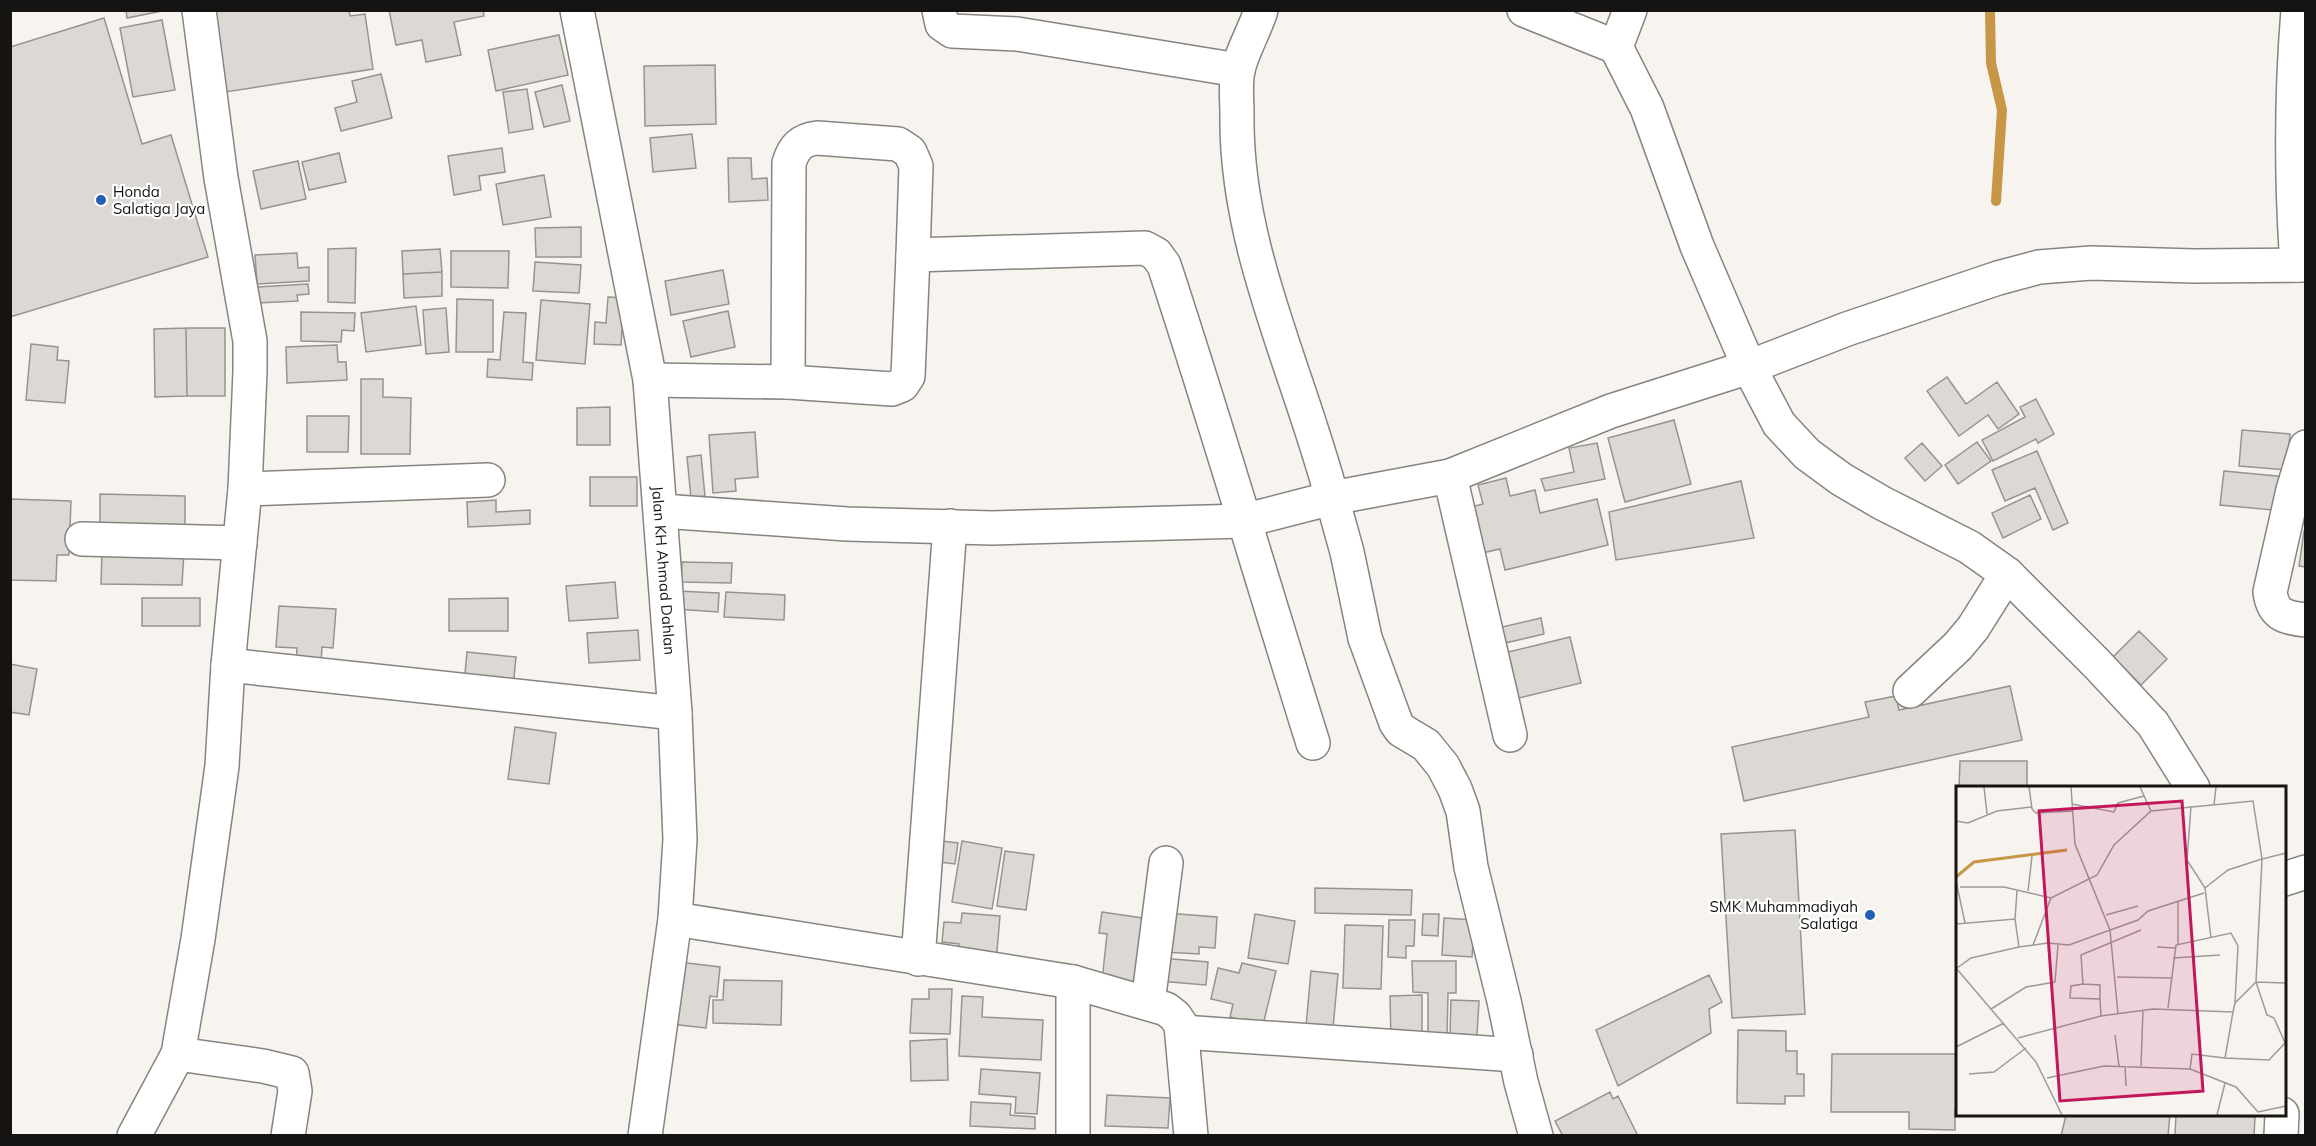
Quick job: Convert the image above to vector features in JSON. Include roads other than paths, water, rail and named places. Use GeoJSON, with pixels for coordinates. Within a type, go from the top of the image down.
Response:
{"type":"FeatureCollection","features":[{"type":"Feature","properties":{"kind":"street"},"geometry":{"type":"LineString","coordinates":[[134,1136],[178,1054],[198,939],[222,766],[228,665],[245,489],[250,341],[221,178],[199,10]]}},
{"type":"Feature","properties":{"kind":"street","name":"Jalan KH Ahmad Dahlan"},"geometry":{"type":"LineString","coordinates":[[577,10],[650,380],[662,511],[675,713],[680,839],[675,919],[645,1136]]}},
{"type":"Feature","properties":{"kind":"street"},"geometry":{"type":"LineString","coordinates":[[939,10],[942,24],[952,31],[1017,34],[1238,70]]}},
{"type":"Feature","properties":{"kind":"street"},"geometry":{"type":"LineString","coordinates":[[1261,10],[1238,70],[1237,162],[1269,302],[1318,444],[1347,552],[1365,638],[1396,723],[1401,730],[1426,745],[1443,766],[1463,811],[1471,867],[1536,1136]]}},
{"type":"Feature","properties":{"kind":"street"},"geometry":{"type":"LineString","coordinates":[[1524,10],[1616,47],[1647,108],[1697,246],[1749,367],[1779,424],[1808,454],[1862,491],[1969,548],[2007,574],[2153,724],[2192,786]]}},
{"type":"Feature","properties":{"kind":"street"},"geometry":{"type":"LineString","coordinates":[[1616,47],[1630,10]]}},
{"type":"Feature","properties":{"kind":"street"},"geometry":{"type":"LineString","coordinates":[[662,511],[847,524],[992,528],[1243,521],[1332,498],[1450,476],[1611,411],[1749,367],[1847,329],[1998,278],[2039,267],[2091,264],[2301,265],[2292,194],[2292,83],[2298,10]]}},
{"type":"Feature","properties":{"kind":"street"},"geometry":{"type":"LineString","coordinates":[[650,380],[788,382],[892,389],[905,381],[908,376],[916,166],[909,152],[898,144],[817,138],[802,142],[796,147],[789,163],[788,382]]}},
{"type":"Feature","properties":{"kind":"street"},"geometry":{"type":"LineString","coordinates":[[913,255],[1145,248],[1156,254],[1164,265],[1196,362],[1312,743]]}},
{"type":"Feature","properties":{"kind":"street"},"geometry":{"type":"LineString","coordinates":[[2306,447],[2293,490],[2270,592],[2272,606],[2280,614],[2306,620]]}},
{"type":"Feature","properties":{"kind":"street"},"geometry":{"type":"LineString","coordinates":[[1450,476],[1510,735]]}},
{"type":"Feature","properties":{"kind":"street"},"geometry":{"type":"LineString","coordinates":[[245,489],[488,480]]}},
{"type":"Feature","properties":{"kind":"street"},"geometry":{"type":"LineString","coordinates":[[918,959],[950,526]]}},
{"type":"Feature","properties":{"kind":"street"},"geometry":{"type":"LineString","coordinates":[[82,539],[240,543]]}},
{"type":"Feature","properties":{"kind":"street"},"geometry":{"type":"LineString","coordinates":[[1910,691],[1958,646],[1973,628],[2007,574]]}},
{"type":"Feature","properties":{"kind":"street"},"geometry":{"type":"LineString","coordinates":[[228,665],[675,713]]}},
{"type":"Feature","properties":{"kind":"street"},"geometry":{"type":"LineString","coordinates":[[1148,1003],[1166,862]]}},
{"type":"Feature","properties":{"kind":"street"},"geometry":{"type":"LineString","coordinates":[[2286,878],[2306,872]]}},
{"type":"Feature","properties":{"kind":"street"},"geometry":{"type":"LineString","coordinates":[[675,919],[1073,982],[1148,1003],[1172,1013],[1181,1025],[1191,1136]]}},
{"type":"Feature","properties":{"kind":"street"},"geometry":{"type":"LineString","coordinates":[[1073,982],[1073,1136]]}},
{"type":"Feature","properties":{"kind":"street"},"geometry":{"type":"LineString","coordinates":[[1182,1032],[1516,1055]]}},
{"type":"Feature","properties":{"kind":"street"},"geometry":{"type":"LineString","coordinates":[[178,1054],[263,1066],[292,1073],[296,1091],[288,1136]]}},
{"type":"Feature","properties":{"kind":"street"},"geometry":{"type":"LineString","coordinates":[[2281,1136],[2282,1116]]}},
{"type":"Feature","properties":{"kind":"waterway"},"geometry":{"type":"LineString","coordinates":[[1990,10],[1991,63],[2002,110],[1996,201]]}},
{"type":"Feature","properties":{"kind":"place","name":"Honda Salatiga Jaya"},"geometry":{"type":"Point","coordinates":[101,200]}},
{"type":"Feature","properties":{"kind":"place","name":"SMK Muhammadiyah Salatiga"},"geometry":{"type":"Point","coordinates":[1870,915]}}]}
